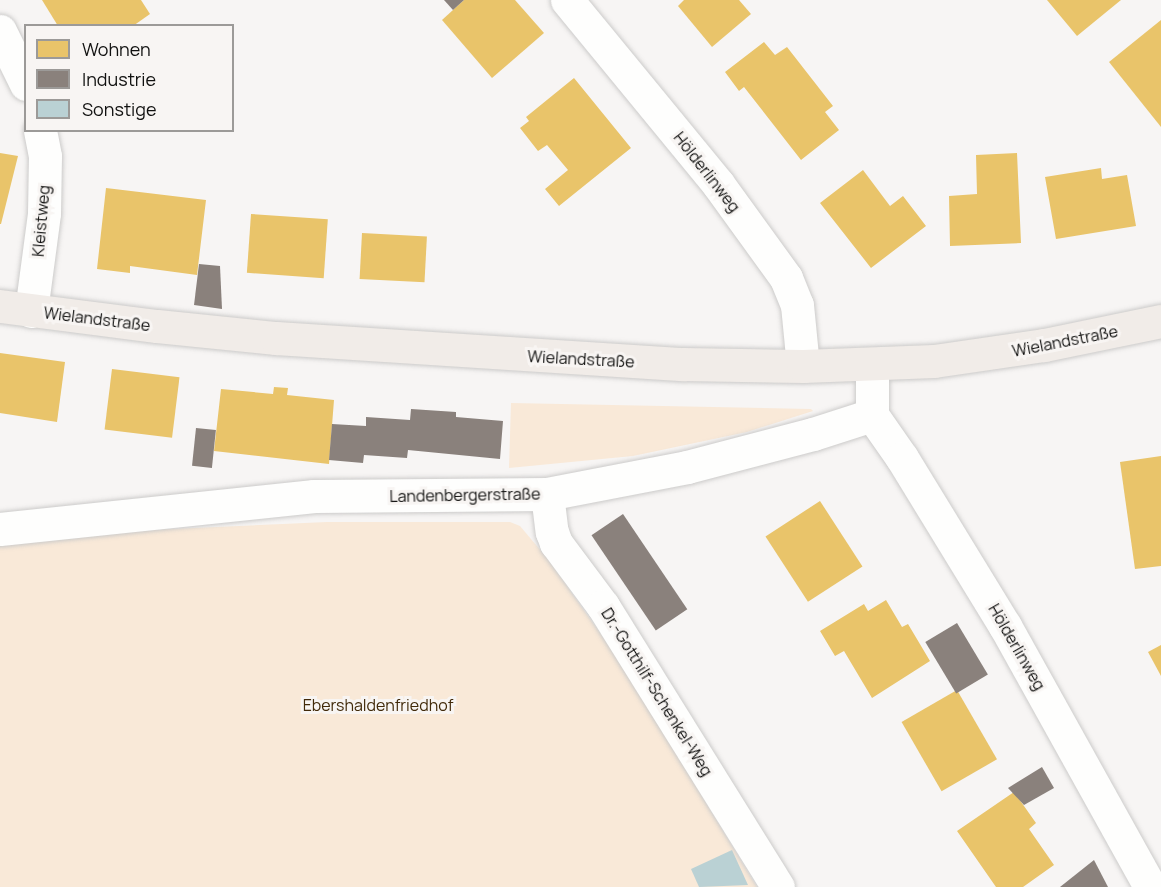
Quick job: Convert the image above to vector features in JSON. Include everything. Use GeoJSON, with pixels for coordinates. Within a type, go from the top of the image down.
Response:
{"type":"FeatureCollection","features":[{"type":"Feature","properties":{"kind":"main road","name":"Wielandstraße"},"geometry":{"type":"LineString","coordinates":[[15,308],[192,330],[392,347],[683,364],[803,366],[872,364],[994,354],[1105,334],[1161,321]]}},
{"type":"Feature","properties":{"kind":"street","name":"Hölderlinweg"},"geometry":{"type":"LineString","coordinates":[[567,0],[718,184],[786,278],[797,305],[803,366]]}},
{"type":"Feature","properties":{"kind":"street"},"geometry":{"type":"LineString","coordinates":[[0,31],[24,80]]}},
{"type":"Feature","properties":{"kind":"street","name":"Kleistweg"},"geometry":{"type":"LineString","coordinates":[[15,308],[44,213],[45,156],[40,132]]}},
{"type":"Feature","properties":{"kind":"street"},"geometry":{"type":"LineString","coordinates":[[872,364],[872,415]]}},
{"type":"Feature","properties":{"kind":"street","name":"Hölderlinweg"},"geometry":{"type":"LineString","coordinates":[[872,415],[902,458],[1005,626],[1150,887]]}},
{"type":"Feature","properties":{"kind":"street","name":"Landenbergerstraße"},"geometry":{"type":"LineString","coordinates":[[0,529],[314,496],[546,494],[687,466],[813,434],[872,415]]}},
{"type":"Feature","properties":{"kind":"street","name":"Dr.-Gotthilf-Schenkel-Weg"},"geometry":{"type":"LineString","coordinates":[[546,494],[556,543],[603,606],[778,887]]}},
{"type":"Feature","properties":{"kind":"green space"},"geometry":{"type":"Polygon","coordinates":[[[511,403],[811,409],[813,411],[747,432],[633,456],[509,468],[511,403]]]}},
{"type":"Feature","properties":{"kind":"green space","name":"Ebershaldenfriedhof"},"geometry":{"type":"Polygon","coordinates":[[[327,522],[510,522],[520,526],[547,558],[619,660],[757,887],[0,887],[0,545],[147,530],[327,522]]]}},
{"type":"Feature","properties":{"kind":"building: Wohnen"},"geometry":{"type":"Polygon","coordinates":[[[42,0],[141,0],[150,14],[136,24],[57,24],[42,0]]]}},
{"type":"Feature","properties":{"kind":"building: Wohnen"},"geometry":{"type":"Polygon","coordinates":[[[464,0],[515,0],[544,33],[492,78],[442,20],[464,0]]]}},
{"type":"Feature","properties":{"kind":"building: Wohnen"},"geometry":{"type":"Polygon","coordinates":[[[684,0],[739,0],[751,14],[712,47],[678,6],[684,0]]]}},
{"type":"Feature","properties":{"kind":"building: Wohnen"},"geometry":{"type":"Polygon","coordinates":[[[1047,0],[1121,0],[1077,36],[1047,0]]]}},
{"type":"Feature","properties":{"kind":"building: Wohnen"},"geometry":{"type":"Polygon","coordinates":[[[1161,20],[1161,127],[1109,62],[1161,20]]]}},
{"type":"Feature","properties":{"kind":"building: Wohnen"},"geometry":{"type":"Polygon","coordinates":[[[764,42],[775,55],[787,47],[833,106],[825,112],[839,130],[801,160],[744,87],[739,91],[725,72],[764,42]]]}},
{"type":"Feature","properties":{"kind":"building: Wohnen"},"geometry":{"type":"Polygon","coordinates":[[[574,78],[631,148],[559,206],[545,189],[568,170],[547,145],[538,151],[520,128],[529,121],[526,117],[574,78]]]}},
{"type":"Feature","properties":{"kind":"building: Wohnen"},"geometry":{"type":"Polygon","coordinates":[[[0,153],[18,156],[1,224],[0,224],[0,153]]]}},
{"type":"Feature","properties":{"kind":"building: Wohnen"},"geometry":{"type":"Polygon","coordinates":[[[1017,153],[1021,243],[950,246],[949,196],[977,194],[976,155],[1017,153]]]}},
{"type":"Feature","properties":{"kind":"building: Wohnen"},"geometry":{"type":"Polygon","coordinates":[[[1101,168],[1102,179],[1127,175],[1136,226],[1056,239],[1045,177],[1101,168]]]}},
{"type":"Feature","properties":{"kind":"building: Wohnen"},"geometry":{"type":"Polygon","coordinates":[[[863,170],[890,206],[903,196],[926,226],[871,268],[820,203],[863,170]]]}},
{"type":"Feature","properties":{"kind":"building: Wohnen"},"geometry":{"type":"Polygon","coordinates":[[[106,188],[206,200],[197,275],[130,266],[130,273],[97,269],[106,188]]]}},
{"type":"Feature","properties":{"kind":"building: Wohnen"},"geometry":{"type":"Polygon","coordinates":[[[251,214],[328,219],[324,278],[247,273],[251,214]]]}},
{"type":"Feature","properties":{"kind":"building: Wohnen"},"geometry":{"type":"Polygon","coordinates":[[[362,233],[427,236],[425,282],[360,279],[362,233]]]}},
{"type":"Feature","properties":{"kind":"building: Wohnen"},"geometry":{"type":"Polygon","coordinates":[[[0,353],[65,362],[57,422],[0,413],[0,353]]]}},
{"type":"Feature","properties":{"kind":"building: Wohnen"},"geometry":{"type":"Polygon","coordinates":[[[112,369],[179,377],[172,438],[105,430],[112,369]]]}},
{"type":"Feature","properties":{"kind":"building: Wohnen"},"geometry":{"type":"Polygon","coordinates":[[[274,387],[288,388],[287,395],[334,400],[329,464],[214,451],[221,389],[273,394],[274,387]]]}},
{"type":"Feature","properties":{"kind":"building: Wohnen"},"geometry":{"type":"Polygon","coordinates":[[[1161,456],[1161,566],[1135,569],[1120,462],[1161,456]]]}},
{"type":"Feature","properties":{"kind":"building: Wohnen"},"geometry":{"type":"Polygon","coordinates":[[[820,501],[862,566],[808,602],[765,536],[820,501]]]}},
{"type":"Feature","properties":{"kind":"building: Wohnen"},"geometry":{"type":"Polygon","coordinates":[[[886,600],[902,627],[908,624],[930,661],[872,698],[844,651],[835,656],[820,631],[864,604],[868,611],[886,600]]]}},
{"type":"Feature","properties":{"kind":"building: Wohnen"},"geometry":{"type":"Polygon","coordinates":[[[1161,645],[1161,676],[1148,652],[1161,645]]]}},
{"type":"Feature","properties":{"kind":"building: Wohnen"},"geometry":{"type":"Polygon","coordinates":[[[957,690],[997,759],[942,791],[902,722],[957,690]]]}},
{"type":"Feature","properties":{"kind":"building: Wohnen"},"geometry":{"type":"Polygon","coordinates":[[[1014,792],[1036,823],[1029,829],[1054,865],[1023,887],[996,887],[957,831],[1014,792]]]}},
{"type":"Feature","properties":{"kind":"building: Industrie"},"geometry":{"type":"Polygon","coordinates":[[[444,0],[464,0],[453,10],[444,0]]]}},
{"type":"Feature","properties":{"kind":"building: Industrie"},"geometry":{"type":"Polygon","coordinates":[[[199,264],[220,266],[222,309],[194,305],[199,264]]]}},
{"type":"Feature","properties":{"kind":"building: Industrie"},"geometry":{"type":"Polygon","coordinates":[[[411,409],[456,412],[456,417],[503,421],[500,459],[408,450],[407,458],[364,455],[363,463],[329,460],[332,424],[366,426],[366,417],[410,420],[411,409]]]}},
{"type":"Feature","properties":{"kind":"building: Industrie"},"geometry":{"type":"Polygon","coordinates":[[[196,428],[216,430],[212,468],[192,466],[196,428]]]}},
{"type":"Feature","properties":{"kind":"building: Industrie"},"geometry":{"type":"Polygon","coordinates":[[[623,514],[687,609],[656,631],[591,535],[623,514]]]}},
{"type":"Feature","properties":{"kind":"building: Industrie"},"geometry":{"type":"Polygon","coordinates":[[[957,623],[988,674],[956,693],[925,642],[957,623]]]}},
{"type":"Feature","properties":{"kind":"building: Industrie"},"geometry":{"type":"Polygon","coordinates":[[[1042,767],[1054,788],[1024,805],[1008,788],[1042,767]]]}},
{"type":"Feature","properties":{"kind":"building: Industrie"},"geometry":{"type":"Polygon","coordinates":[[[1094,860],[1108,887],[1060,887],[1094,860]]]}},
{"type":"Feature","properties":{"kind":"building: Sonstige"},"geometry":{"type":"Polygon","coordinates":[[[732,850],[748,885],[699,887],[691,869],[732,850]]]}}]}
